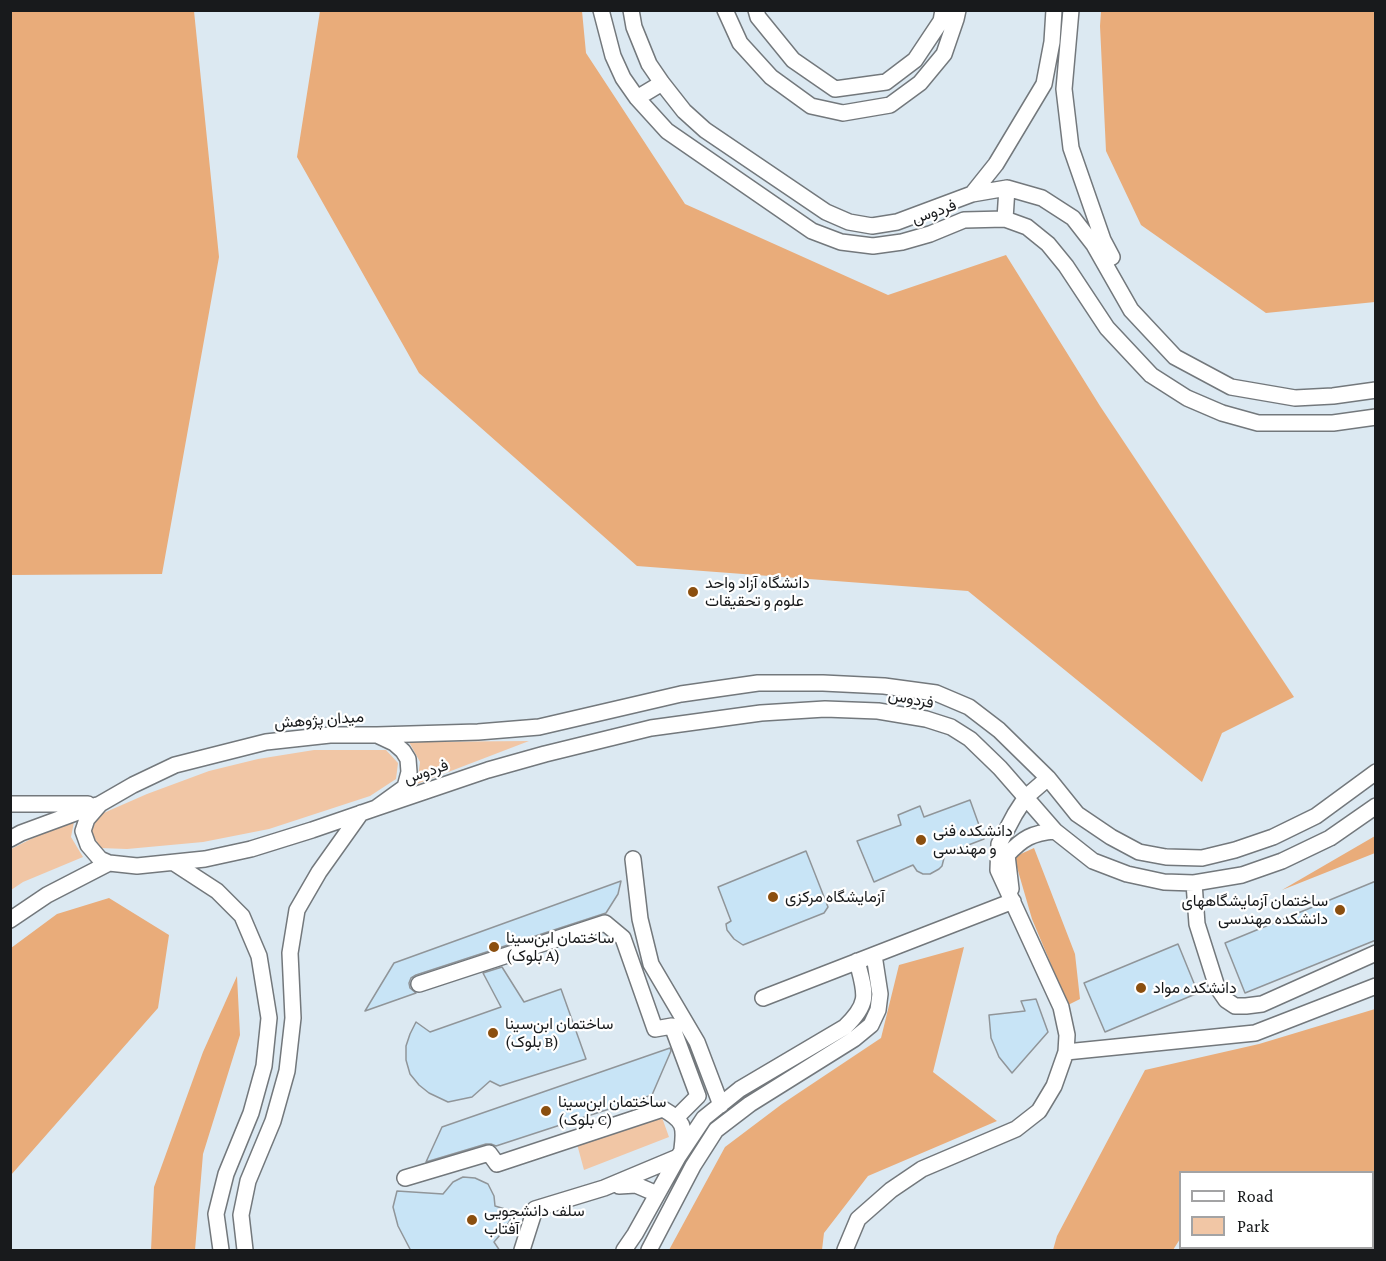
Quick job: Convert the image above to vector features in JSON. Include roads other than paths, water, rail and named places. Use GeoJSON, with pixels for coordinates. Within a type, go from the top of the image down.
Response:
{"type":"FeatureCollection","features":[{"type":"Feature","properties":{"kind":"lane","name":"فردوس"},"geometry":{"type":"LineString","coordinates":[[601,10],[613,56],[623,78],[637,98],[667,130],[812,231],[841,243],[873,246],[902,242],[930,234],[964,220],[1005,219],[1027,227],[1048,244],[1066,266],[1107,328],[1151,375],[1187,398],[1222,413],[1258,423],[1333,423],[1376,417]]}},
{"type":"Feature","properties":{"kind":"lane","name":"فردوس"},"geometry":{"type":"LineString","coordinates":[[631,10],[634,27],[649,64],[684,111],[705,130],[826,212],[849,222],[872,226],[897,222],[972,194],[1007,189],[1042,198],[1073,218],[1094,245],[1131,310],[1175,357],[1231,387],[1294,398],[1376,390]]}},
{"type":"Feature","properties":{"kind":"lane"},"geometry":{"type":"LineString","coordinates":[[725,10],[740,43],[771,76],[811,106],[843,113],[890,105],[920,83],[944,54],[958,10]]}},
{"type":"Feature","properties":{"kind":"lane"},"geometry":{"type":"LineString","coordinates":[[756,10],[758,17],[793,60],[835,89],[886,82],[915,60],[941,21],[943,10]]}},
{"type":"Feature","properties":{"kind":"lane"},"geometry":{"type":"LineString","coordinates":[[972,194],[996,164],[1044,84],[1052,42],[1054,10]]}},
{"type":"Feature","properties":{"kind":"lane"},"geometry":{"type":"LineString","coordinates":[[1071,10],[1064,89],[1071,148],[1103,240],[1147,327]]}},
{"type":"Feature","properties":{"kind":"lane"},"geometry":{"type":"LineString","coordinates":[[637,98],[662,83]]}},
{"type":"Feature","properties":{"kind":"lane"},"geometry":{"type":"LineString","coordinates":[[1005,219],[1007,189]]}},
{"type":"Feature","properties":{"kind":"lane"},"geometry":{"type":"LineString","coordinates":[[1333,396],[1333,423]]}},
{"type":"Feature","properties":{"kind":"lane","name":"فردوس"},"geometry":{"type":"LineString","coordinates":[[377,735],[478,732],[539,727],[681,694],[758,683],[884,686],[936,693],[969,707],[999,730],[1048,778],[1077,814],[1111,837],[1139,852],[1166,857],[1202,858],[1273,837],[1316,816],[1376,772]]}},
{"type":"Feature","properties":{"kind":"lane","name":"فردوس"},"geometry":{"type":"LineString","coordinates":[[369,810],[488,770],[651,728],[761,713],[825,709],[878,711],[926,719],[951,727],[970,739],[1000,768],[1055,831],[1093,861],[1127,874],[1164,882],[1194,883],[1242,875],[1282,861],[1330,838],[1376,806]]}},
{"type":"Feature","properties":{"kind":"lane","name":"میدان پژوهش"},"geometry":{"type":"LineString","coordinates":[[330,735],[377,735],[394,743],[408,759],[409,772],[405,787],[369,810],[312,830],[251,849],[205,859],[137,866],[109,863],[100,859],[88,845],[83,831],[87,819],[100,804],[175,765],[266,742],[330,735]]}},
{"type":"Feature","properties":{"kind":"lane"},"geometry":{"type":"LineString","coordinates":[[845,1251],[858,1219],[891,1190],[922,1169],[1016,1129],[1039,1111],[1054,1086],[1066,1052],[1066,1035],[1061,1007],[998,870],[999,844],[1015,814],[1026,797],[1048,778]]}},
{"type":"Feature","properties":{"kind":"lane"},"geometry":{"type":"LineString","coordinates":[[10,804],[100,804]]}},
{"type":"Feature","properties":{"kind":"lane"},"geometry":{"type":"LineString","coordinates":[[10,839],[21,832],[100,804]]}},
{"type":"Feature","properties":{"kind":"lane"},"geometry":{"type":"LineString","coordinates":[[245,1251],[241,1215],[248,1181],[273,1121],[287,1071],[293,1018],[290,953],[297,910],[319,872],[369,810]]}},
{"type":"Feature","properties":{"kind":"lane"},"geometry":{"type":"LineString","coordinates":[[1013,901],[1007,855],[1018,844],[1037,832],[1055,831]]}},
{"type":"Feature","properties":{"kind":"lane"},"geometry":{"type":"LineString","coordinates":[[633,859],[640,919],[651,964],[677,1021],[698,1096],[676,1117]]}},
{"type":"Feature","properties":{"kind":"lane"},"geometry":{"type":"LineString","coordinates":[[10,920],[47,895],[109,863]]}},
{"type":"Feature","properties":{"kind":"lane"},"geometry":{"type":"LineString","coordinates":[[174,863],[217,891],[242,916],[260,956],[269,1018],[264,1066],[251,1113],[226,1174],[216,1214],[221,1251]]}},
{"type":"Feature","properties":{"kind":"lane"},"geometry":{"type":"LineString","coordinates":[[1194,883],[1197,924],[1218,987],[1226,1000],[1234,1006],[1262,1004],[1376,953]]}},
{"type":"Feature","properties":{"kind":"lane"},"geometry":{"type":"LineString","coordinates":[[763,998],[1013,901]]}},
{"type":"Feature","properties":{"kind":"lane"},"geometry":{"type":"LineString","coordinates":[[419,984],[605,923],[623,938],[655,1029],[677,1021]]}},
{"type":"Feature","properties":{"kind":"lane"},"geometry":{"type":"LineString","coordinates":[[857,961],[865,992],[858,1014],[844,1027],[740,1089],[704,1118],[680,1154],[628,1244],[649,1249],[693,1166],[716,1130],[750,1104],[854,1039],[871,1025],[878,1010],[880,994],[874,955]]}},
{"type":"Feature","properties":{"kind":"lane"},"geometry":{"type":"LineString","coordinates":[[1066,1052],[1255,1034],[1376,986]]}},
{"type":"Feature","properties":{"kind":"lane"},"geometry":{"type":"LineString","coordinates":[[677,1021],[697,1042],[721,1105]]}},
{"type":"Feature","properties":{"kind":"lane"},"geometry":{"type":"LineString","coordinates":[[405,1178],[489,1154],[497,1164],[663,1109],[676,1117],[684,1131],[680,1154]]}},
{"type":"Feature","properties":{"kind":"lane"},"geometry":{"type":"LineString","coordinates":[[522,1251],[535,1209],[604,1188],[680,1154]]}},
{"type":"Feature","properties":{"kind":"lane"},"geometry":{"type":"LineString","coordinates":[[604,1188],[636,1185],[657,1194]]}},
{"type":"Feature","properties":{"kind":"place","name":"دانشگاه آزاد واحد علوم و تحقیقات"},"geometry":{"type":"Point","coordinates":[693,592]}},
{"type":"Feature","properties":{"kind":"place","name":"دانشکده فنی و مهندسی"},"geometry":{"type":"Point","coordinates":[921,840]}},
{"type":"Feature","properties":{"kind":"place","name":"آزمایشگاه مرکزی"},"geometry":{"type":"Point","coordinates":[773,897]}},
{"type":"Feature","properties":{"kind":"place","name":"ساختمان آزمایشگاههای دانشکده مهندسی"},"geometry":{"type":"Point","coordinates":[1340,910]}},
{"type":"Feature","properties":{"kind":"place","name":"ساختمان ابن‌سینا (بلوک A)"},"geometry":{"type":"Point","coordinates":[494,947]}},
{"type":"Feature","properties":{"kind":"place","name":"دانشکده مواد"},"geometry":{"type":"Point","coordinates":[1141,988]}},
{"type":"Feature","properties":{"kind":"place","name":"ساختمان ابن‌سینا (بلوک B)"},"geometry":{"type":"Point","coordinates":[493,1033]}},
{"type":"Feature","properties":{"kind":"place","name":"ساختمان ابن‌سینا (بلوک C)"},"geometry":{"type":"Point","coordinates":[546,1111]}},
{"type":"Feature","properties":{"kind":"place","name":"سلف دانشجویی آفتاب"},"geometry":{"type":"Point","coordinates":[472,1220]}}]}
